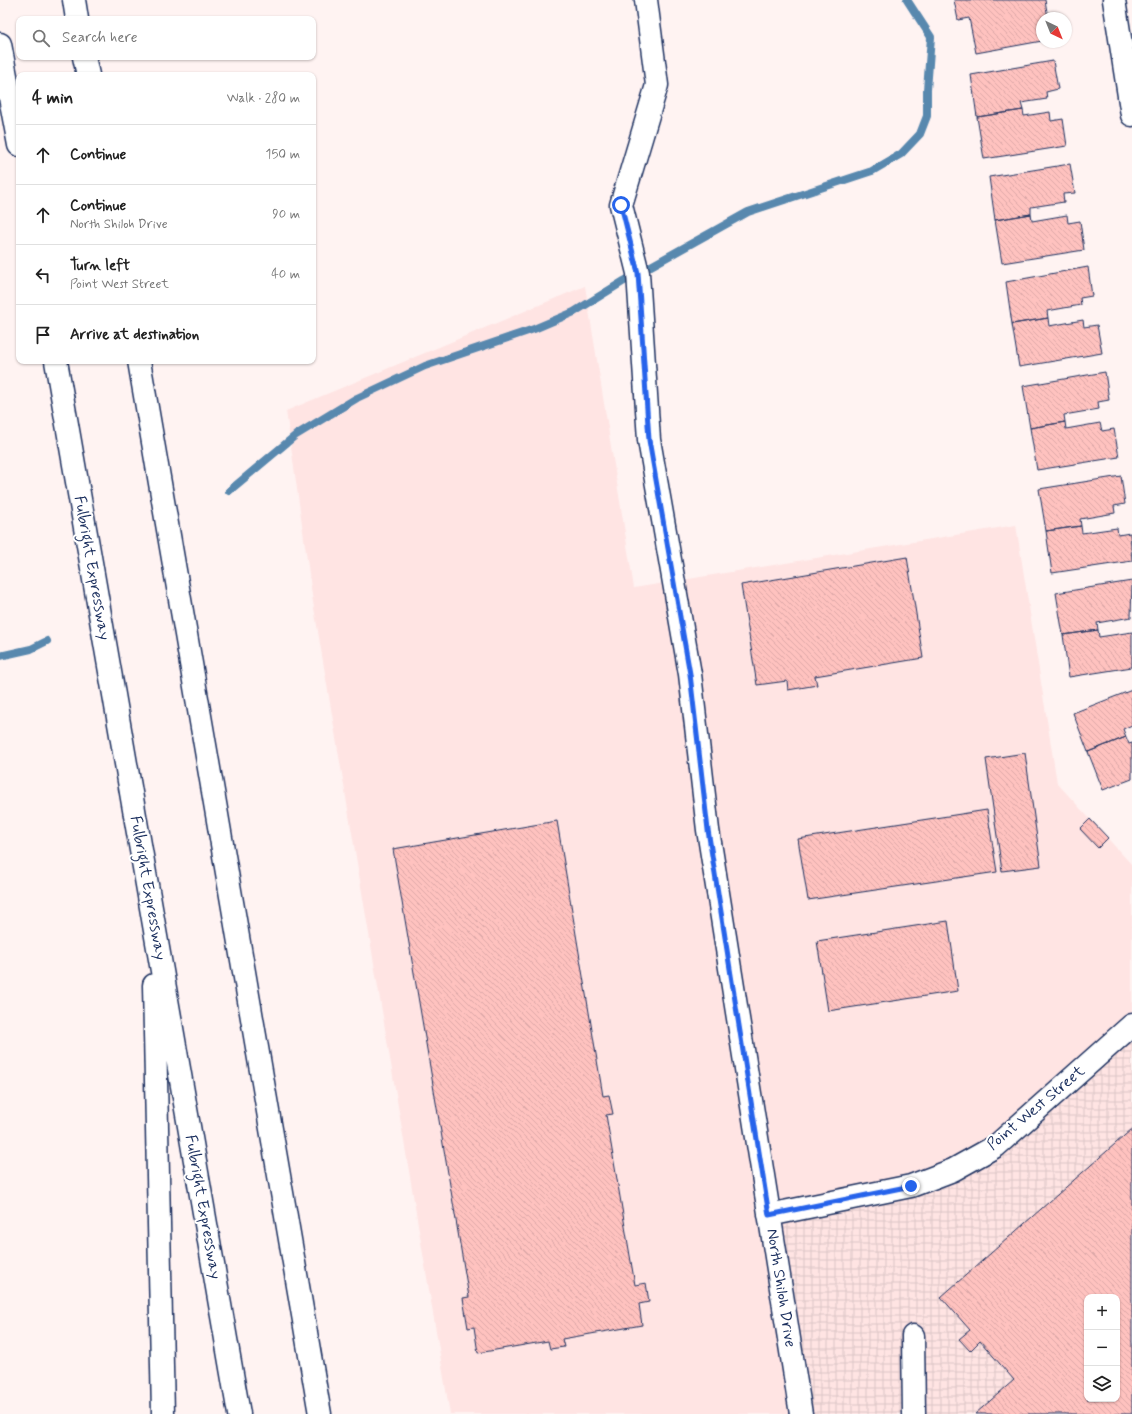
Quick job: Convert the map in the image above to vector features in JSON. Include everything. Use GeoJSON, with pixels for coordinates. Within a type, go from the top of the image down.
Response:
{"type":"FeatureCollection","features":[{"type":"Feature","properties":{"kind":"main road"},"geometry":{"type":"LineString","coordinates":[[74,0],[77,16]]}},
{"type":"Feature","properties":{"kind":"main road","name":"North Shiloh Drive"},"geometry":{"type":"LineString","coordinates":[[646,0],[657,85],[621,205],[638,273],[649,440],[690,674],[708,830],[801,1414]]}},
{"type":"Feature","properties":{"kind":"main road"},"geometry":{"type":"LineString","coordinates":[[1114,0],[1132,115]]}},
{"type":"Feature","properties":{"kind":"main road"},"geometry":{"type":"LineString","coordinates":[[0,44],[16,129]]}},
{"type":"Feature","properties":{"kind":"main road"},"geometry":{"type":"LineString","coordinates":[[85,60],[87,72]]}},
{"type":"Feature","properties":{"kind":"main road","name":"Fulbright Expressway"},"geometry":{"type":"LineString","coordinates":[[57,364],[239,1414]]}},
{"type":"Feature","properties":{"kind":"main road"},"geometry":{"type":"LineString","coordinates":[[140,364],[320,1414]]}},
{"type":"Feature","properties":{"kind":"main road"},"geometry":{"type":"LineString","coordinates":[[152,914],[163,1414]]}},
{"type":"Feature","properties":{"kind":"main road","name":"Point West Street"},"geometry":{"type":"LineString","coordinates":[[769,1215],[911,1186],[953,1170],[996,1146],[1132,1025]]}},
{"type":"Feature","properties":{"kind":"main road"},"geometry":{"type":"LineString","coordinates":[[913,1336],[914,1414]]}},
{"type":"Feature","properties":{"kind":"shaded area"},"geometry":{"type":"Polygon","coordinates":[[[585,286],[634,588],[1016,525],[1057,783],[1132,865],[1132,1025],[801,1414],[450,1414],[313,602],[286,411],[585,286]]]}},
{"type":"Feature","properties":{"kind":"shaded area"},"geometry":{"type":"Polygon","coordinates":[[[1132,1025],[1132,1414],[801,1414],[769,1215],[953,1170],[1132,1025]]]}},
{"type":"Feature","properties":{"kind":"building"},"geometry":{"type":"Polygon","coordinates":[[[954,0],[1045,0],[1047,12],[1036,12],[1036,42],[976,53],[969,18],[958,20],[954,0]]]}},
{"type":"Feature","properties":{"kind":"building"},"geometry":{"type":"Polygon","coordinates":[[[1053,61],[1058,89],[1046,92],[1047,99],[1021,103],[1023,110],[977,117],[971,75],[1053,61]]]}},
{"type":"Feature","properties":{"kind":"building"},"geometry":{"type":"Polygon","coordinates":[[[1023,110],[1024,116],[1050,112],[1051,121],[1063,119],[1067,146],[984,159],[977,117],[1023,110]]]}},
{"type":"Feature","properties":{"kind":"building"},"geometry":{"type":"Polygon","coordinates":[[[1070,164],[1075,193],[1063,194],[1064,202],[1031,207],[1031,214],[995,220],[989,177],[1070,164]]]}},
{"type":"Feature","properties":{"kind":"building"},"geometry":{"type":"Polygon","coordinates":[[[1031,214],[1032,221],[1067,215],[1068,223],[1080,221],[1084,250],[1002,263],[995,220],[1031,214]]]}},
{"type":"Feature","properties":{"kind":"building"},"geometry":{"type":"Polygon","coordinates":[[[1088,267],[1092,296],[1080,298],[1081,305],[1047,311],[1048,318],[1012,324],[1006,282],[1088,267]]]}},
{"type":"Feature","properties":{"kind":"building"},"geometry":{"type":"Polygon","coordinates":[[[1048,318],[1049,326],[1083,320],[1084,327],[1097,325],[1102,353],[1019,367],[1012,324],[1048,318]]]}},
{"type":"Feature","properties":{"kind":"building"},"geometry":{"type":"Polygon","coordinates":[[[1105,372],[1109,400],[1098,402],[1099,409],[1064,415],[1065,422],[1030,428],[1023,386],[1105,372]]]}},
{"type":"Feature","properties":{"kind":"building"},"geometry":{"type":"Polygon","coordinates":[[[1065,422],[1066,429],[1100,423],[1102,431],[1114,429],[1119,457],[1037,470],[1030,428],[1065,422]]]}},
{"type":"Feature","properties":{"kind":"building"},"geometry":{"type":"Polygon","coordinates":[[[1121,476],[1125,504],[1114,506],[1115,513],[1080,519],[1081,526],[1046,531],[1039,489],[1121,476]]]}},
{"type":"Feature","properties":{"kind":"building"},"geometry":{"type":"Polygon","coordinates":[[[1081,526],[1082,533],[1117,528],[1118,535],[1130,533],[1132,561],[1052,573],[1046,531],[1081,526]]]}},
{"type":"Feature","properties":{"kind":"building"},"geometry":{"type":"Polygon","coordinates":[[[907,557],[923,658],[815,676],[817,685],[788,690],[787,681],[757,685],[741,585],[907,557]]]}},
{"type":"Feature","properties":{"kind":"building"},"geometry":{"type":"Polygon","coordinates":[[[1132,581],[1131,617],[1097,623],[1098,630],[1063,635],[1056,593],[1132,581]]]}},
{"type":"Feature","properties":{"kind":"building"},"geometry":{"type":"Polygon","coordinates":[[[1098,630],[1099,637],[1132,632],[1132,667],[1069,677],[1063,635],[1098,630]]]}},
{"type":"Feature","properties":{"kind":"building"},"geometry":{"type":"Polygon","coordinates":[[[1132,690],[1132,725],[1123,729],[1126,737],[1088,752],[1073,713],[1132,690]]]}},
{"type":"Feature","properties":{"kind":"building"},"geometry":{"type":"Polygon","coordinates":[[[1126,737],[1129,744],[1132,743],[1132,779],[1103,790],[1088,752],[1126,737]]]}},
{"type":"Feature","properties":{"kind":"building"},"geometry":{"type":"Polygon","coordinates":[[[1025,753],[1041,866],[1002,871],[986,759],[1025,753]]]}},
{"type":"Feature","properties":{"kind":"building"},"geometry":{"type":"Polygon","coordinates":[[[987,810],[997,872],[808,900],[798,839],[987,810]]]}},
{"type":"Feature","properties":{"kind":"building"},"geometry":{"type":"Polygon","coordinates":[[[1090,819],[1108,838],[1098,848],[1080,829],[1090,819]]]}},
{"type":"Feature","properties":{"kind":"building"},"geometry":{"type":"Polygon","coordinates":[[[557,821],[603,1096],[609,1095],[613,1114],[606,1115],[635,1285],[646,1283],[649,1302],[639,1304],[642,1325],[562,1339],[564,1347],[550,1349],[548,1341],[478,1353],[474,1327],[468,1328],[463,1298],[469,1297],[393,849],[557,821]]]}},
{"type":"Feature","properties":{"kind":"building"},"geometry":{"type":"Polygon","coordinates":[[[948,921],[958,991],[828,1011],[817,941],[948,921]]]}},
{"type":"Feature","properties":{"kind":"building"},"geometry":{"type":"Polygon","coordinates":[[[1132,1129],[1132,1414],[975,1414],[1014,1380],[980,1341],[970,1351],[959,1339],[970,1330],[941,1297],[1132,1129]]]}},
{"type":"Feature","properties":{"kind":"waterway"},"geometry":{"type":"LineString","coordinates":[[229,491],[296,435],[357,398],[425,366],[534,329],[574,312],[624,281],[748,212],[872,171],[901,154],[920,134],[927,116],[927,90],[931,37],[907,0]]}},
{"type":"Feature","properties":{"kind":"waterway"},"geometry":{"type":"LineString","coordinates":[[0,656],[31,649],[47,641]]}},
{"type":"Feature","properties":{"kind":"route"},"geometry":{"type":"LineString","coordinates":[[621,205],[638,273],[649,440],[690,674],[708,830],[769,1215],[911,1186]]}}]}
